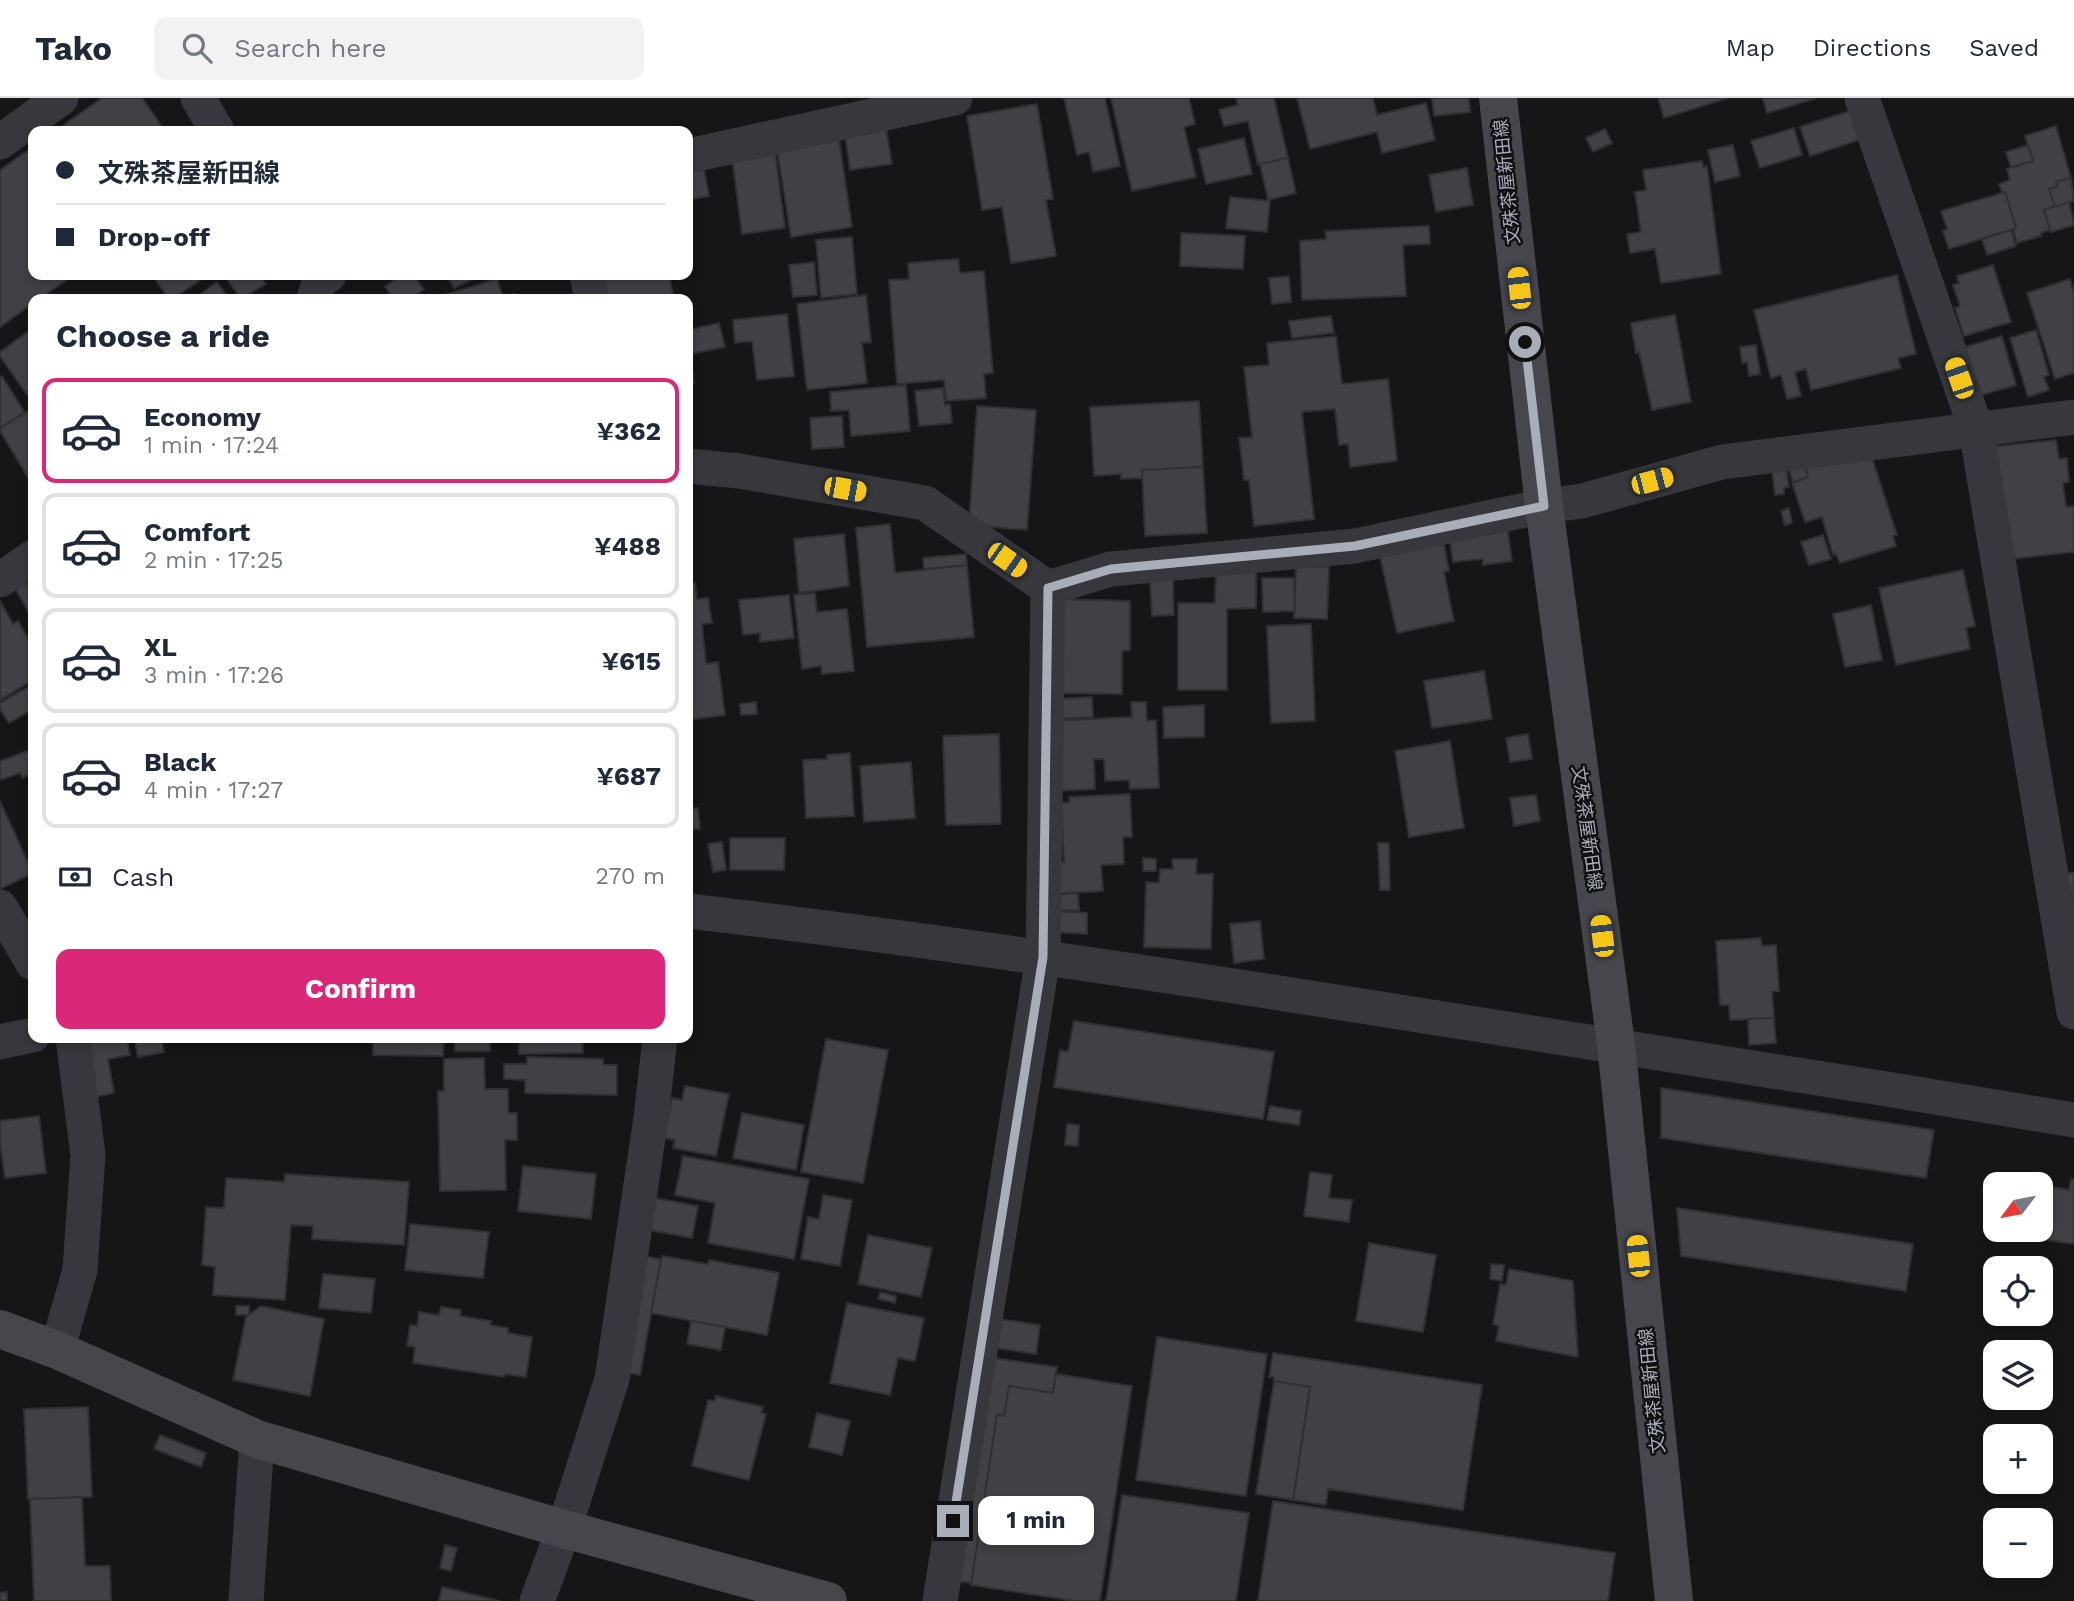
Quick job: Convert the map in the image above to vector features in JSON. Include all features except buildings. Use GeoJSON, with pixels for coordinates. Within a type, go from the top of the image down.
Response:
{"type":"FeatureCollection","features":[{"type":"Feature","properties":{"kind":"main road","name":"文殊茶屋新田線"},"geometry":{"type":"LineString","coordinates":[[1498,98],[1544,506],[1616,1044],[1674,1601]]}},
{"type":"Feature","properties":{"kind":"main road"},"geometry":{"type":"LineString","coordinates":[[0,1329],[57,1350],[257,1439],[564,1530],[828,1601]]}},
{"type":"Feature","properties":{"kind":"street"},"geometry":{"type":"LineString","coordinates":[[0,142],[61,98]]}},
{"type":"Feature","properties":{"kind":"street"},"geometry":{"type":"LineString","coordinates":[[198,98],[214,126]]}},
{"type":"Feature","properties":{"kind":"street"},"geometry":{"type":"LineString","coordinates":[[693,155],[955,98]]}},
{"type":"Feature","properties":{"kind":"street"},"geometry":{"type":"LineString","coordinates":[[1862,98],[1976,429],[2074,1012]]}},
{"type":"Feature","properties":{"kind":"street"},"geometry":{"type":"LineString","coordinates":[[1048,588],[1111,569],[1355,546],[1544,506],[1582,501],[1722,462],[2074,417]]}},
{"type":"Feature","properties":{"kind":"street"},"geometry":{"type":"LineString","coordinates":[[693,466],[739,471],[925,503],[1048,588]]}},
{"type":"Feature","properties":{"kind":"street"},"geometry":{"type":"LineString","coordinates":[[0,580],[28,560]]}},
{"type":"Feature","properties":{"kind":"street"},"geometry":{"type":"LineString","coordinates":[[940,1601],[1043,957],[1048,588]]}},
{"type":"Feature","properties":{"kind":"street"},"geometry":{"type":"LineString","coordinates":[[0,907],[28,955]]}},
{"type":"Feature","properties":{"kind":"street"},"geometry":{"type":"LineString","coordinates":[[693,912],[1043,957],[1616,1044],[2074,1120]]}},
{"type":"Feature","properties":{"kind":"street"},"geometry":{"type":"LineString","coordinates":[[0,1042],[28,1036]]}},
{"type":"Feature","properties":{"kind":"street"},"geometry":{"type":"LineString","coordinates":[[57,1350],[80,1270],[88,1155],[74,1043]]}},
{"type":"Feature","properties":{"kind":"street"},"geometry":{"type":"LineString","coordinates":[[537,1601],[564,1530],[612,1379],[651,1118],[659,1043]]}},
{"type":"Feature","properties":{"kind":"street"},"geometry":{"type":"LineString","coordinates":[[246,1601],[257,1439]]}},
{"type":"Feature","properties":{"kind":"route"},"geometry":{"type":"LineString","coordinates":[[953,1521],[1043,957],[1048,588],[1111,569],[1355,546],[1544,506],[1525,342]]}}]}
